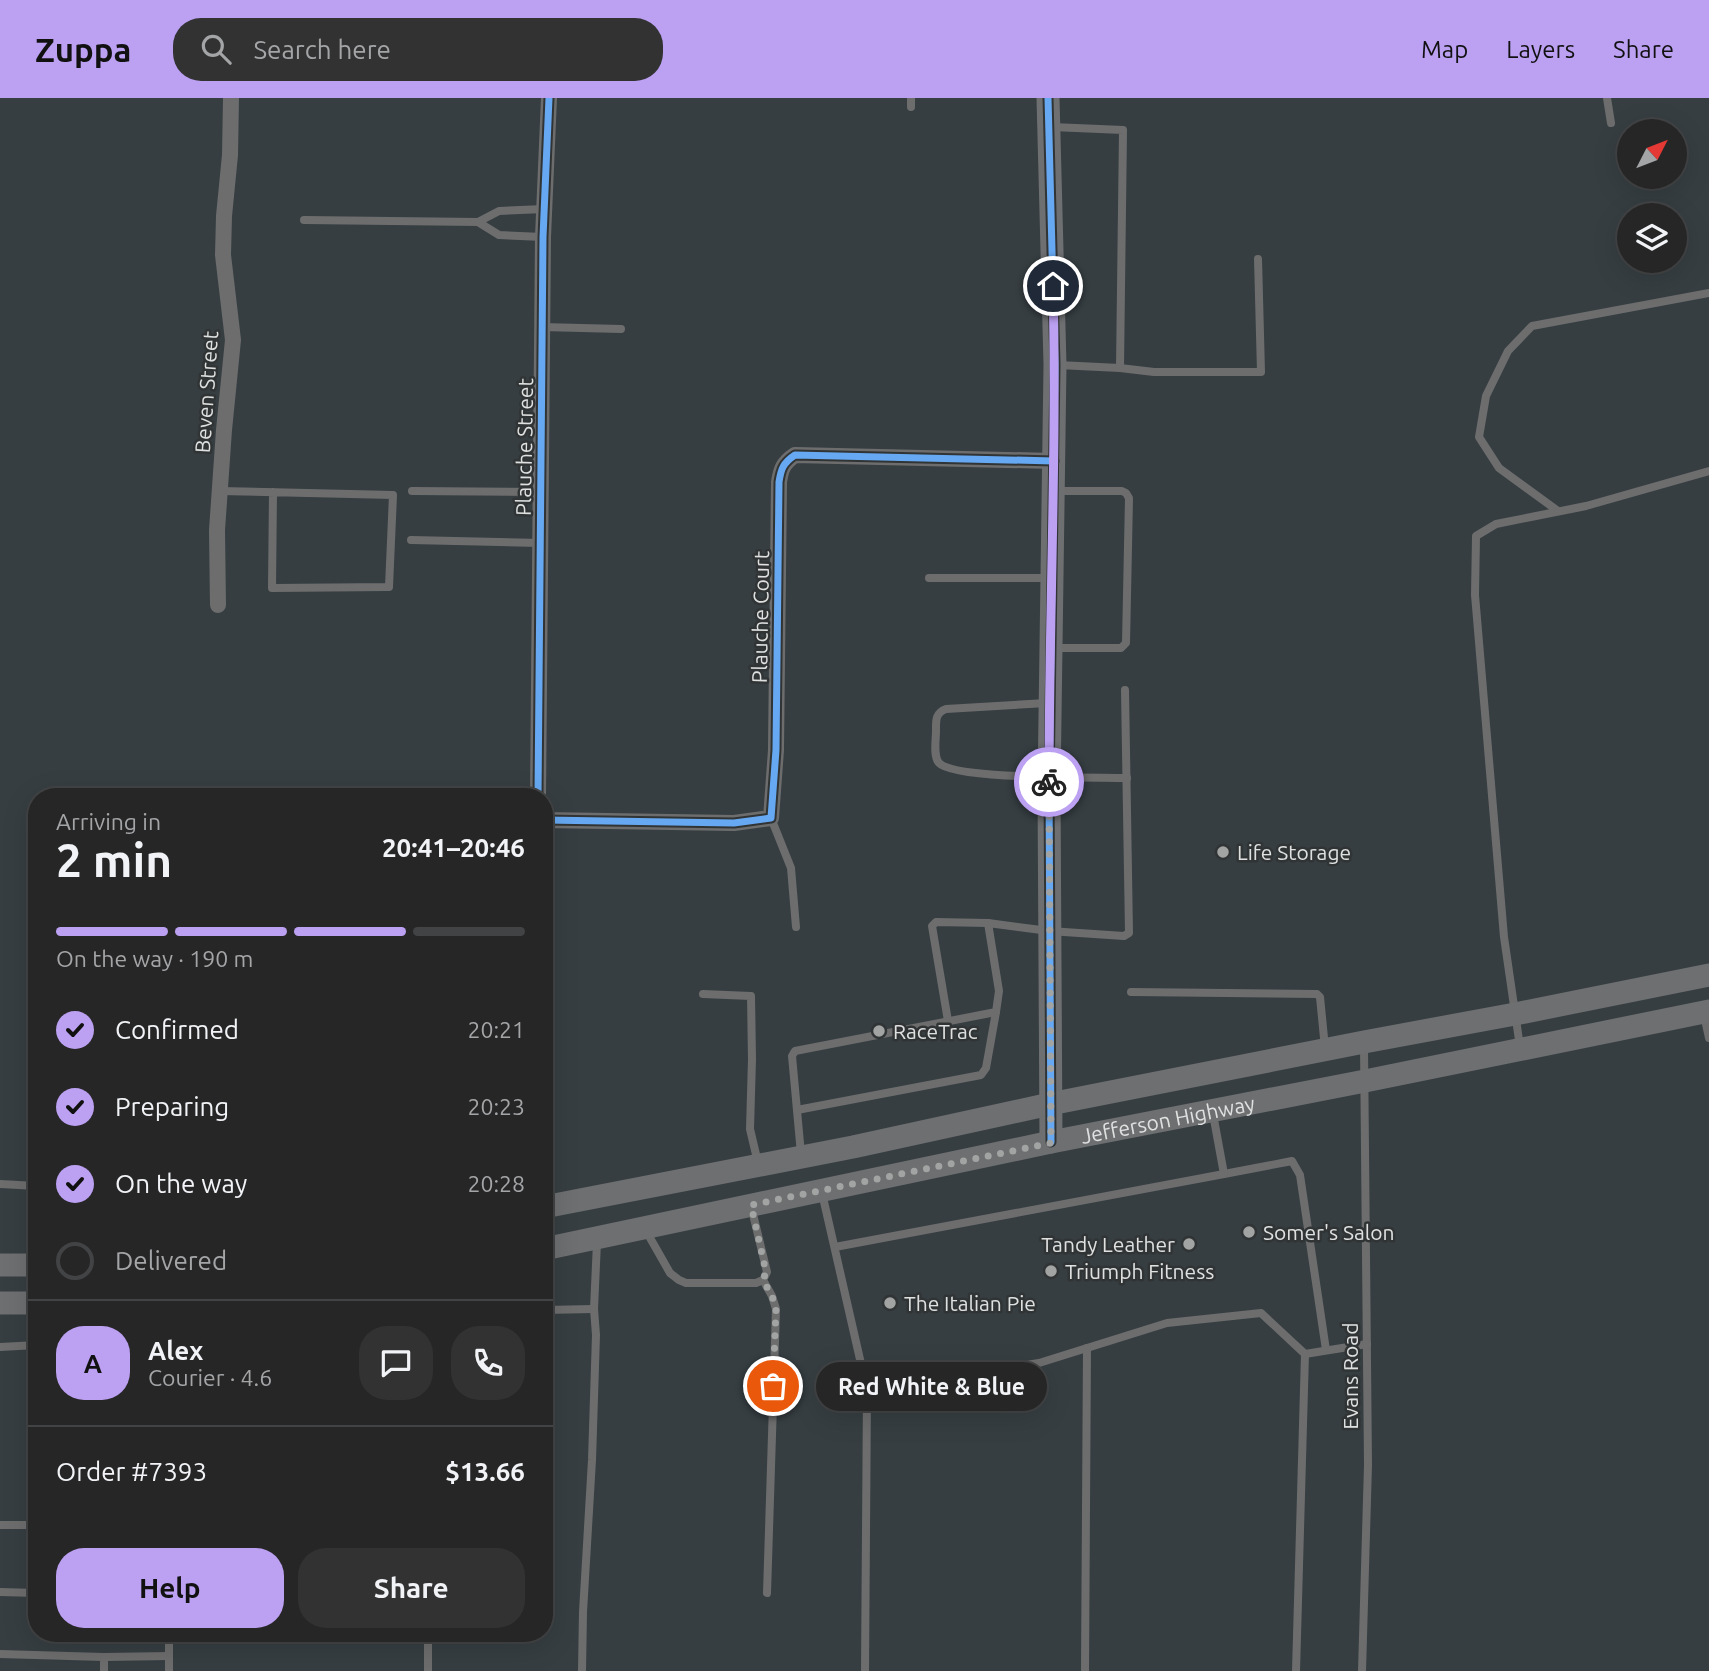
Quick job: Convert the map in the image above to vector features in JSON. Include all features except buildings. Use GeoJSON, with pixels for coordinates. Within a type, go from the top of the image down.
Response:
{"type":"FeatureCollection","features":[{"type":"Feature","properties":{"kind":"main road"},"geometry":{"type":"LineString","coordinates":[[1048,98],[1055,365],[1049,776],[1051,1143]]}},
{"type":"Feature","properties":{"kind":"main road","name":"Jefferson Highway"},"geometry":{"type":"LineString","coordinates":[[553,1206],[1050,1104],[1709,975]]}},
{"type":"Feature","properties":{"kind":"main road","name":"Jefferson Highway"},"geometry":{"type":"LineString","coordinates":[[553,1247],[1706,1011]]}},
{"type":"Feature","properties":{"kind":"main road"},"geometry":{"type":"LineString","coordinates":[[0,1265],[28,1265]]}},
{"type":"Feature","properties":{"kind":"main road"},"geometry":{"type":"LineString","coordinates":[[0,1303],[28,1303]]}},
{"type":"Feature","properties":{"kind":"street","name":"Beven Street"},"geometry":{"type":"LineString","coordinates":[[218,605],[217,530],[233,340],[223,255],[231,98]]}},
{"type":"Feature","properties":{"kind":"street","name":"Plauche Street"},"geometry":{"type":"LineString","coordinates":[[538,788],[543,237],[549,98]]}},
{"type":"Feature","properties":{"kind":"street","name":"Plauche Court"},"geometry":{"type":"LineString","coordinates":[[771,818],[776,750],[779,482],[781,467],[786,460],[794,455],[1054,461]]}},
{"type":"Feature","properties":{"kind":"street"},"geometry":{"type":"LineString","coordinates":[[553,820],[734,823],[771,818]]}},
{"type":"Feature","properties":{"kind":"lane"},"geometry":{"type":"LineString","coordinates":[[1607,98],[1611,123]]}},
{"type":"Feature","properties":{"kind":"lane"},"geometry":{"type":"LineString","coordinates":[[1049,127],[1123,130],[1120,368]]}},
{"type":"Feature","properties":{"kind":"lane"},"geometry":{"type":"LineString","coordinates":[[304,220],[478,222],[499,211],[544,209]]}},
{"type":"Feature","properties":{"kind":"lane"},"geometry":{"type":"LineString","coordinates":[[478,222],[499,235],[543,237]]}},
{"type":"Feature","properties":{"kind":"lane"},"geometry":{"type":"LineString","coordinates":[[1055,365],[1154,372],[1261,372],[1258,259]]}},
{"type":"Feature","properties":{"kind":"lane"},"geometry":{"type":"LineString","coordinates":[[1558,511],[1499,468],[1479,437],[1486,396],[1508,351],[1532,326],[1709,293]]}},
{"type":"Feature","properties":{"kind":"lane"},"geometry":{"type":"LineString","coordinates":[[542,327],[621,329]]}},
{"type":"Feature","properties":{"kind":"lane"},"geometry":{"type":"LineString","coordinates":[[1520,1049],[1504,937],[1475,595],[1476,536],[1496,524],[1586,506],[1709,471]]}},
{"type":"Feature","properties":{"kind":"lane"},"geometry":{"type":"LineString","coordinates":[[220,491],[274,492],[393,495],[389,587],[272,588],[274,492]]}},
{"type":"Feature","properties":{"kind":"lane"},"geometry":{"type":"LineString","coordinates":[[412,491],[540,492]]}},
{"type":"Feature","properties":{"kind":"lane"},"geometry":{"type":"LineString","coordinates":[[1051,648],[1121,648],[1126,643],[1129,498],[1122,491],[1053,491]]}},
{"type":"Feature","properties":{"kind":"lane"},"geometry":{"type":"LineString","coordinates":[[411,540],[540,543]]}},
{"type":"Feature","properties":{"kind":"lane"},"geometry":{"type":"LineString","coordinates":[[929,578],[1052,578]]}},
{"type":"Feature","properties":{"kind":"lane"},"geometry":{"type":"LineString","coordinates":[[948,1021],[932,926],[936,922],[988,923],[1049,931],[1125,936],[1129,933],[1125,690]]}},
{"type":"Feature","properties":{"kind":"lane"},"geometry":{"type":"LineString","coordinates":[[1050,703],[940,711],[936,717],[936,756],[939,763],[961,772],[994,775],[1127,778]]}},
{"type":"Feature","properties":{"kind":"lane"},"geometry":{"type":"LineString","coordinates":[[771,818],[790,868],[796,927]]}},
{"type":"Feature","properties":{"kind":"lane"},"geometry":{"type":"LineString","coordinates":[[797,1110],[981,1075],[986,1068],[999,991],[988,923]]}},
{"type":"Feature","properties":{"kind":"lane"},"geometry":{"type":"LineString","coordinates":[[1131,992],[1317,993],[1320,997],[1326,1050]]}},
{"type":"Feature","properties":{"kind":"lane"},"geometry":{"type":"LineString","coordinates":[[703,994],[751,996],[750,1129],[758,1166]]}},
{"type":"Feature","properties":{"kind":"lane"},"geometry":{"type":"LineString","coordinates":[[1706,1011],[1709,1038]]}},
{"type":"Feature","properties":{"kind":"lane"},"geometry":{"type":"LineString","coordinates":[[801,1157],[792,1056],[795,1051],[996,1012]]}},
{"type":"Feature","properties":{"kind":"lane","name":"Evans Road"},"geometry":{"type":"LineString","coordinates":[[1362,1671],[1368,1465],[1364,1042]]}},
{"type":"Feature","properties":{"kind":"lane"},"geometry":{"type":"LineString","coordinates":[[1213,1111],[1224,1174]]}},
{"type":"Feature","properties":{"kind":"lane"},"geometry":{"type":"LineString","coordinates":[[835,1247],[1292,1161],[1300,1175],[1326,1350]]}},
{"type":"Feature","properties":{"kind":"lane"},"geometry":{"type":"LineString","coordinates":[[0,1184],[28,1186]]}},
{"type":"Feature","properties":{"kind":"lane"},"geometry":{"type":"LineString","coordinates":[[822,1190],[867,1390],[865,1671]]}},
{"type":"Feature","properties":{"kind":"lane"},"geometry":{"type":"LineString","coordinates":[[644,1228],[670,1273],[686,1283],[756,1283],[763,1280],[766,1272],[751,1205]]}},
{"type":"Feature","properties":{"kind":"lane"},"geometry":{"type":"LineString","coordinates":[[582,1671],[594,1404],[597,1238]]}},
{"type":"Feature","properties":{"kind":"lane"},"geometry":{"type":"LineString","coordinates":[[763,1280],[776,1309],[767,1593]]}},
{"type":"Feature","properties":{"kind":"lane"},"geometry":{"type":"LineString","coordinates":[[553,1310],[594,1309]]}},
{"type":"Feature","properties":{"kind":"lane"},"geometry":{"type":"LineString","coordinates":[[867,1390],[1039,1363],[1167,1323],[1261,1313],[1305,1354],[1296,1671]]}},
{"type":"Feature","properties":{"kind":"lane"},"geometry":{"type":"LineString","coordinates":[[1305,1354],[1367,1343]]}},
{"type":"Feature","properties":{"kind":"lane"},"geometry":{"type":"LineString","coordinates":[[0,1347],[28,1345]]}},
{"type":"Feature","properties":{"kind":"lane"},"geometry":{"type":"LineString","coordinates":[[1085,1671],[1087,1348]]}},
{"type":"Feature","properties":{"kind":"lane"},"geometry":{"type":"LineString","coordinates":[[0,1525],[28,1525]]}},
{"type":"Feature","properties":{"kind":"lane"},"geometry":{"type":"LineString","coordinates":[[0,1592],[28,1593]]}},
{"type":"Feature","properties":{"kind":"lane"},"geometry":{"type":"LineString","coordinates":[[169,1642],[169,1671]]}},
{"type":"Feature","properties":{"kind":"lane"},"geometry":{"type":"LineString","coordinates":[[428,1642],[428,1671]]}},
{"type":"Feature","properties":{"kind":"lane"},"geometry":{"type":"LineString","coordinates":[[0,1654],[169,1656]]}},
{"type":"Feature","properties":{"kind":"lane"},"geometry":{"type":"LineString","coordinates":[[104,1657],[104,1671]]}},
{"type":"Feature","properties":{"kind":"shaded area"},"geometry":{"type":"Polygon","coordinates":[[[0,98],[1709,98],[1709,1671],[0,1671],[0,98]]]}},
{"type":"Feature","properties":{"kind":"cycle path"},"geometry":{"type":"LineString","coordinates":[[538,788],[543,237],[549,98]]}},
{"type":"Feature","properties":{"kind":"cycle path"},"geometry":{"type":"LineString","coordinates":[[1048,98],[1055,365],[1049,787],[1051,1142]]}},
{"type":"Feature","properties":{"kind":"cycle path"},"geometry":{"type":"LineString","coordinates":[[553,820],[734,823],[771,818],[776,750],[779,482],[783,467],[795,455],[1054,461]]}},
{"type":"Feature","properties":{"kind":"way so far"},"geometry":{"type":"LineString","coordinates":[[773,1386],[776,1309],[763,1280],[766,1272],[751,1205],[1051,1143],[1049,782]]}},
{"type":"Feature","properties":{"kind":"place","name":"Life Storage"},"geometry":{"type":"Point","coordinates":[1223,852]}},
{"type":"Feature","properties":{"kind":"place","name":"RaceTrac"},"geometry":{"type":"Point","coordinates":[879,1031]}},
{"type":"Feature","properties":{"kind":"place","name":"Somer's Salon"},"geometry":{"type":"Point","coordinates":[1249,1232]}},
{"type":"Feature","properties":{"kind":"place","name":"Tandy Leather"},"geometry":{"type":"Point","coordinates":[1189,1244]}},
{"type":"Feature","properties":{"kind":"place","name":"Triumph Fitness"},"geometry":{"type":"Point","coordinates":[1051,1271]}},
{"type":"Feature","properties":{"kind":"place","name":"The Italian Pie"},"geometry":{"type":"Point","coordinates":[890,1303]}},
{"type":"Feature","properties":{"kind":"place","name":"Red White & Blue"},"geometry":{"type":"Point","coordinates":[773,1386]}},
{"type":"Feature","properties":{"kind":"route"},"geometry":{"type":"LineString","coordinates":[[1049,782],[1055,365],[1053,286]]}}]}
